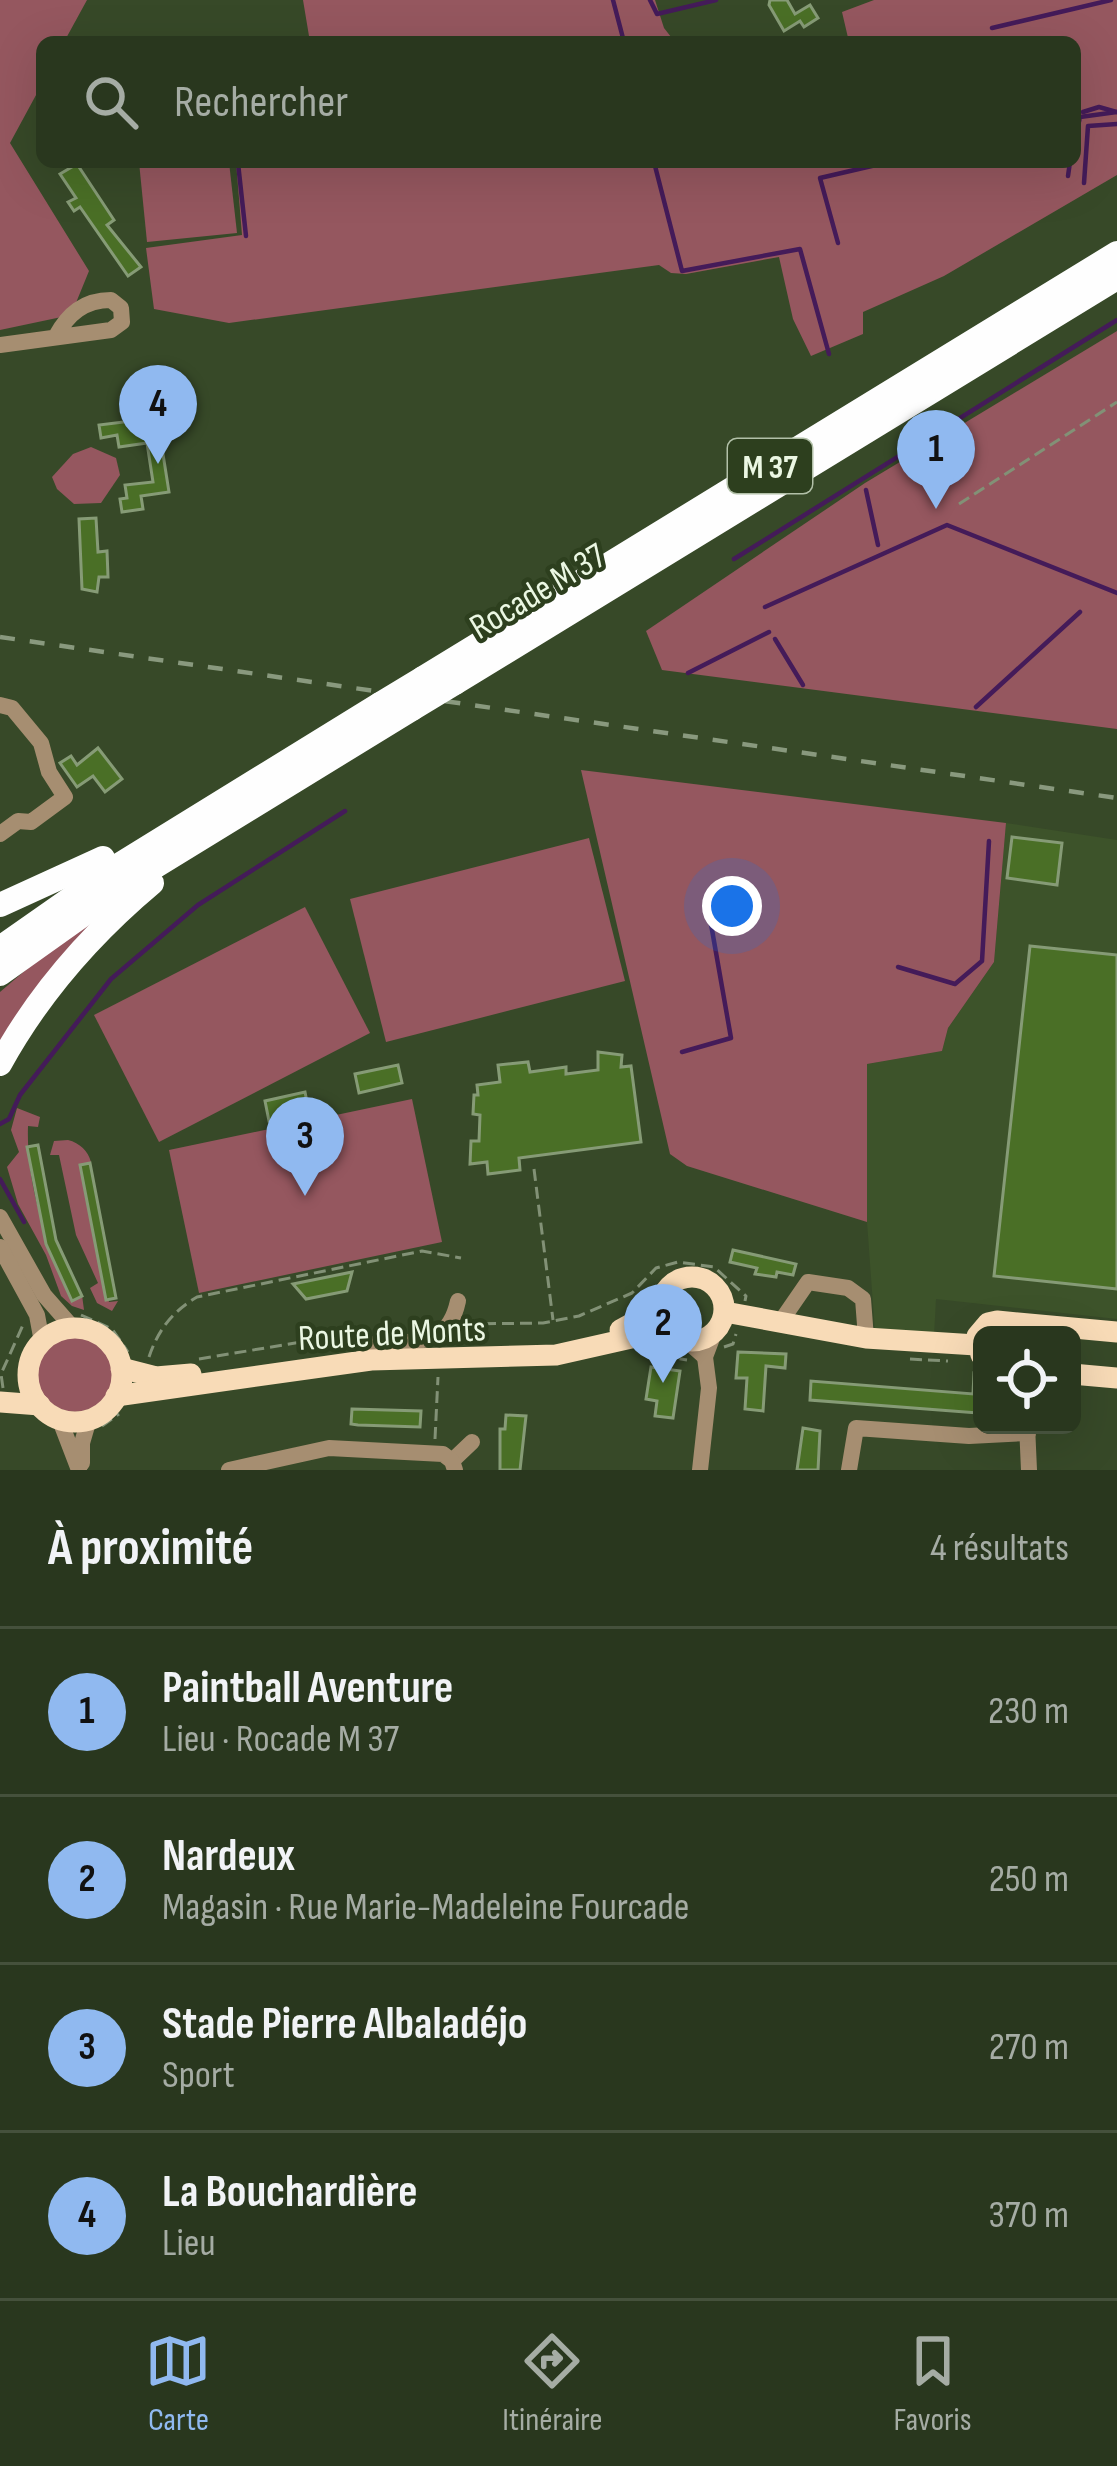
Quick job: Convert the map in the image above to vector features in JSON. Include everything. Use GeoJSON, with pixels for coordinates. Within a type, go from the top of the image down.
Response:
{"type":"FeatureCollection","features":[{"type":"Feature","properties":{"kind":"highway","name":"Rocade M 37"},"geometry":{"type":"LineString","coordinates":[[0,948],[70,896],[183,825],[1117,254]]}},
{"type":"Feature","properties":{"kind":"highway","name":"Rocade M 37"},"geometry":{"type":"LineString","coordinates":[[0,974],[82,913],[224,824],[1117,278]]}},
{"type":"Feature","properties":{"kind":"highway"},"geometry":{"type":"LineString","coordinates":[[0,1064],[35,1006],[92,937],[224,824]]}},
{"type":"Feature","properties":{"kind":"highway"},"geometry":{"type":"LineString","coordinates":[[0,905],[183,825]]}},
{"type":"Feature","properties":{"kind":"main road"},"geometry":{"type":"LineString","coordinates":[[695,1276],[720,1292],[725,1312],[714,1333],[699,1341],[679,1337],[660,1308],[667,1288],[695,1276]]}},
{"type":"Feature","properties":{"kind":"main road","name":"Route de Monts"},"geometry":{"type":"LineString","coordinates":[[132,1362],[147,1376],[178,1376],[364,1339],[491,1348],[555,1343],[628,1328],[660,1308]]}},
{"type":"Feature","properties":{"kind":"main road"},"geometry":{"type":"LineString","coordinates":[[725,1312],[866,1338],[973,1350]]}},
{"type":"Feature","properties":{"kind":"main road"},"geometry":{"type":"LineString","coordinates":[[987,1326],[997,1321],[1052,1326]]}},
{"type":"Feature","properties":{"kind":"main road"},"geometry":{"type":"LineString","coordinates":[[73,1328],[104,1338],[132,1362],[120,1404],[89,1419],[0,1398],[28,1372],[42,1342],[73,1328]]}},
{"type":"Feature","properties":{"kind":"main road"},"geometry":{"type":"LineString","coordinates":[[1081,1329],[1117,1332]]}},
{"type":"Feature","properties":{"kind":"main road","name":"Route de Monts"},"geometry":{"type":"LineString","coordinates":[[120,1404],[370,1360],[556,1355],[649,1334],[679,1337]]}},
{"type":"Feature","properties":{"kind":"main road"},"geometry":{"type":"LineString","coordinates":[[28,1372],[29,1384],[49,1412]]}},
{"type":"Feature","properties":{"kind":"main road"},"geometry":{"type":"LineString","coordinates":[[1081,1375],[1117,1378]]}},
{"type":"Feature","properties":{"kind":"street"},"geometry":{"type":"LineString","coordinates":[[0,345],[56,337]]}},
{"type":"Feature","properties":{"kind":"street"},"geometry":{"type":"LineString","coordinates":[[0,706],[12,707],[41,742],[49,772],[65,797],[32,822],[18,821],[0,834]]}},
{"type":"Feature","properties":{"kind":"street"},"geometry":{"type":"LineString","coordinates":[[0,1216],[53,1307],[73,1328]]}},
{"type":"Feature","properties":{"kind":"street"},"geometry":{"type":"LineString","coordinates":[[0,1247],[37,1315],[42,1342]]}},
{"type":"Feature","properties":{"kind":"street"},"geometry":{"type":"LineString","coordinates":[[779,1324],[808,1282],[848,1288],[863,1299],[866,1338]]}},
{"type":"Feature","properties":{"kind":"street"},"geometry":{"type":"LineString","coordinates":[[364,1339],[434,1338],[451,1326],[458,1301]]}},
{"type":"Feature","properties":{"kind":"street"},"geometry":{"type":"LineString","coordinates":[[700,1470],[709,1388],[705,1358],[714,1333]]}},
{"type":"Feature","properties":{"kind":"street"},"geometry":{"type":"LineString","coordinates":[[679,1337],[705,1358]]}},
{"type":"Feature","properties":{"kind":"street"},"geometry":{"type":"LineString","coordinates":[[49,1412],[81,1470]]}},
{"type":"Feature","properties":{"kind":"street"},"geometry":{"type":"LineString","coordinates":[[81,1470],[89,1419]]}},
{"type":"Feature","properties":{"kind":"street"},"geometry":{"type":"LineString","coordinates":[[849,1470],[856,1428],[986,1434]]}},
{"type":"Feature","properties":{"kind":"street"},"geometry":{"type":"LineString","coordinates":[[1027,1434],[1029,1470]]}},
{"type":"Feature","properties":{"kind":"street"},"geometry":{"type":"LineString","coordinates":[[229,1470],[329,1448],[434,1453],[453,1466],[472,1442]]}},
{"type":"Feature","properties":{"kind":"path"},"geometry":{"type":"LineString","coordinates":[[959,504],[1117,401]]}},
{"type":"Feature","properties":{"kind":"path"},"geometry":{"type":"LineString","coordinates":[[534,1169],[554,1322]]}},
{"type":"Feature","properties":{"kind":"path"},"geometry":{"type":"LineString","coordinates":[[53,1307],[61,1303],[100,1321],[118,1335],[132,1362],[149,1364],[149,1353],[166,1322],[197,1297],[422,1251],[461,1258]]}},
{"type":"Feature","properties":{"kind":"path"},"geometry":{"type":"LineString","coordinates":[[451,1326],[554,1322],[579,1316],[632,1293],[656,1268],[678,1262],[714,1267],[746,1296]]}},
{"type":"Feature","properties":{"kind":"path"},"geometry":{"type":"LineString","coordinates":[[193,1360],[364,1339]]}},
{"type":"Feature","properties":{"kind":"path"},"geometry":{"type":"LineString","coordinates":[[434,1453],[439,1366]]}},
{"type":"Feature","properties":{"kind":"path"},"geometry":{"type":"LineString","coordinates":[[82,1443],[89,1443],[120,1404]]}},
{"type":"Feature","properties":{"kind":"shaded area"},"geometry":{"type":"Polygon","coordinates":[[[0,0],[87,0],[67,36],[36,36],[36,95],[10,143],[89,271],[71,315],[0,330],[0,0]]]}},
{"type":"Feature","properties":{"kind":"shaded area"},"geometry":{"type":"Polygon","coordinates":[[[303,0],[655,0],[670,36],[309,36],[303,0]]]}},
{"type":"Feature","properties":{"kind":"shaded area"},"geometry":{"type":"Polygon","coordinates":[[[874,0],[1117,0],[1117,175],[944,276],[863,312],[863,334],[811,356],[793,319],[779,257],[686,274],[671,273],[659,265],[229,323],[154,309],[146,248],[242,235],[236,168],[1081,168],[1081,36],[848,36],[842,12],[874,0]]]}},
{"type":"Feature","properties":{"kind":"shaded area"},"geometry":{"type":"Polygon","coordinates":[[[140,168],[230,168],[237,233],[147,242],[140,168]]]}},
{"type":"Feature","properties":{"kind":"shaded area"},"geometry":{"type":"Polygon","coordinates":[[[1117,331],[1117,729],[662,670],[646,631],[865,483],[1117,331]]]}},
{"type":"Feature","properties":{"kind":"shaded area"},"geometry":{"type":"Polygon","coordinates":[[[91,447],[116,458],[120,475],[101,503],[74,504],[57,489],[52,477],[73,454],[91,447]]]}},
{"type":"Feature","properties":{"kind":"shaded area"},"geometry":{"type":"Polygon","coordinates":[[[581,770],[1006,823],[994,962],[948,1028],[942,1051],[867,1064],[867,1222],[687,1166],[670,1154],[581,770]]]}},
{"type":"Feature","properties":{"kind":"shaded area"},"geometry":{"type":"Polygon","coordinates":[[[1006,823],[1117,840],[1117,1319],[936,1299],[934,1336],[875,1332],[867,1222],[867,1064],[942,1051],[948,1028],[994,962],[1006,823]]]}},
{"type":"Feature","properties":{"kind":"shaded area"},"geometry":{"type":"Polygon","coordinates":[[[589,838],[625,981],[386,1042],[350,899],[589,838]]]}},
{"type":"Feature","properties":{"kind":"shaded area"},"geometry":{"type":"Polygon","coordinates":[[[305,907],[370,1033],[159,1142],[94,1015],[305,907]]]}},
{"type":"Feature","properties":{"kind":"shaded area"},"geometry":{"type":"Polygon","coordinates":[[[107,910],[0,1052],[0,992],[107,910]]]}},
{"type":"Feature","properties":{"kind":"shaded area"},"geometry":{"type":"Polygon","coordinates":[[[412,1099],[442,1242],[199,1293],[169,1150],[412,1099]]]}},
{"type":"Feature","properties":{"kind":"shaded area"},"geometry":{"type":"Polygon","coordinates":[[[17,1108],[40,1117],[38,1127],[28,1126],[35,1193],[64,1279],[73,1299],[82,1295],[84,1310],[61,1296],[46,1255],[18,1204],[7,1167],[19,1152],[11,1130],[17,1108]]]}},
{"type":"Feature","properties":{"kind":"shaded area"},"geometry":{"type":"Polygon","coordinates":[[[68,1140],[83,1148],[91,1162],[82,1165],[109,1302],[118,1301],[112,1311],[97,1303],[90,1288],[98,1283],[76,1235],[59,1155],[50,1155],[54,1141],[68,1140]]]}},
{"type":"Feature","properties":{"kind":"shaded area"},"geometry":{"type":"Polygon","coordinates":[[[75,1336],[102,1347],[113,1374],[102,1401],[75,1412],[48,1401],[37,1374],[48,1347],[75,1336]]]}},
{"type":"Feature","properties":{"kind":"building"},"geometry":{"type":"Polygon","coordinates":[[[770,0],[787,0],[795,14],[810,5],[818,18],[804,27],[800,21],[784,31],[770,0]]]}},
{"type":"Feature","properties":{"kind":"building"},"geometry":{"type":"Polygon","coordinates":[[[80,168],[114,220],[107,225],[141,267],[128,276],[80,207],[74,211],[68,202],[76,198],[60,174],[80,168]]]}},
{"type":"Feature","properties":{"kind":"building"},"geometry":{"type":"Polygon","coordinates":[[[156,410],[169,492],[141,496],[143,509],[122,512],[125,485],[153,482],[147,443],[119,447],[117,435],[101,438],[99,425],[148,419],[146,411],[156,410]]]}},
{"type":"Feature","properties":{"kind":"building"},"geometry":{"type":"Polygon","coordinates":[[[96,518],[98,552],[107,551],[108,577],[99,577],[97,592],[82,589],[79,519],[96,518]]]}},
{"type":"Feature","properties":{"kind":"building"},"geometry":{"type":"Polygon","coordinates":[[[98,748],[122,779],[105,792],[93,776],[77,787],[60,763],[71,756],[77,765],[98,748]]]}},
{"type":"Feature","properties":{"kind":"building"},"geometry":{"type":"Polygon","coordinates":[[[1012,837],[1062,843],[1057,885],[1007,878],[1012,837]]]}},
{"type":"Feature","properties":{"kind":"building"},"geometry":{"type":"Polygon","coordinates":[[[1030,946],[1117,955],[1117,1289],[994,1276],[1030,946]]]}},
{"type":"Feature","properties":{"kind":"building"},"geometry":{"type":"Polygon","coordinates":[[[598,1052],[622,1055],[621,1067],[631,1066],[641,1142],[519,1158],[520,1170],[488,1174],[487,1162],[470,1164],[471,1141],[479,1141],[480,1115],[473,1114],[474,1095],[478,1095],[477,1085],[500,1082],[498,1065],[528,1062],[530,1072],[566,1067],[566,1074],[598,1070],[598,1052]]]}},
{"type":"Feature","properties":{"kind":"building"},"geometry":{"type":"Polygon","coordinates":[[[398,1065],[402,1083],[359,1093],[355,1074],[398,1065]]]}},
{"type":"Feature","properties":{"kind":"building"},"geometry":{"type":"Polygon","coordinates":[[[305,1092],[309,1112],[269,1121],[265,1101],[305,1092]]]}},
{"type":"Feature","properties":{"kind":"building"},"geometry":{"type":"Polygon","coordinates":[[[38,1145],[56,1240],[82,1296],[72,1301],[46,1244],[27,1147],[38,1145]]]}},
{"type":"Feature","properties":{"kind":"building"},"geometry":{"type":"Polygon","coordinates":[[[90,1163],[116,1298],[106,1300],[80,1165],[90,1163]]]}},
{"type":"Feature","properties":{"kind":"building"},"geometry":{"type":"Polygon","coordinates":[[[733,1250],[796,1264],[793,1275],[755,1274],[757,1268],[730,1262],[733,1250]]]}},
{"type":"Feature","properties":{"kind":"building"},"geometry":{"type":"Polygon","coordinates":[[[352,1272],[347,1291],[306,1299],[293,1284],[352,1272]]]}},
{"type":"Feature","properties":{"kind":"building"},"geometry":{"type":"Polygon","coordinates":[[[738,1352],[786,1354],[785,1368],[766,1366],[763,1411],[745,1409],[747,1378],[736,1378],[738,1352]]]}},
{"type":"Feature","properties":{"kind":"building"},"geometry":{"type":"Polygon","coordinates":[[[651,1367],[680,1371],[673,1418],[655,1416],[657,1401],[646,1399],[651,1367]]]}},
{"type":"Feature","properties":{"kind":"building"},"geometry":{"type":"Polygon","coordinates":[[[811,1381],[973,1394],[973,1413],[810,1400],[811,1381]]]}},
{"type":"Feature","properties":{"kind":"building"},"geometry":{"type":"Polygon","coordinates":[[[352,1409],[421,1411],[420,1427],[351,1424],[352,1409]]]}},
{"type":"Feature","properties":{"kind":"building"},"geometry":{"type":"Polygon","coordinates":[[[506,1415],[526,1416],[520,1470],[500,1470],[500,1429],[505,1429],[506,1415]]]}},
{"type":"Feature","properties":{"kind":"building"},"geometry":{"type":"Polygon","coordinates":[[[803,1428],[820,1431],[818,1470],[797,1470],[803,1428]]]}},
{"type":"Feature","properties":{"kind":"waterway"},"geometry":{"type":"LineString","coordinates":[[613,0],[622,36]]}},
{"type":"Feature","properties":{"kind":"waterway"},"geometry":{"type":"LineString","coordinates":[[650,0],[657,14],[716,0]]}},
{"type":"Feature","properties":{"kind":"waterway"},"geometry":{"type":"LineString","coordinates":[[992,28],[1111,0]]}},
{"type":"Feature","properties":{"kind":"waterway"},"geometry":{"type":"LineString","coordinates":[[1083,112],[1099,107],[1117,112]]}},
{"type":"Feature","properties":{"kind":"waterway"},"geometry":{"type":"LineString","coordinates":[[1081,117],[1117,112]]}},
{"type":"Feature","properties":{"kind":"waterway"},"geometry":{"type":"LineString","coordinates":[[1084,183],[1088,126],[1117,124]]}},
{"type":"Feature","properties":{"kind":"waterway"},"geometry":{"type":"LineString","coordinates":[[239,168],[246,236]]}},
{"type":"Feature","properties":{"kind":"waterway"},"geometry":{"type":"LineString","coordinates":[[656,168],[682,271],[800,249],[829,354]]}},
{"type":"Feature","properties":{"kind":"waterway"},"geometry":{"type":"LineString","coordinates":[[838,243],[820,178],[863,168]]}},
{"type":"Feature","properties":{"kind":"waterway"},"geometry":{"type":"LineString","coordinates":[[1068,176],[1069,168]]}},
{"type":"Feature","properties":{"kind":"waterway"},"geometry":{"type":"LineString","coordinates":[[734,559],[1117,320]]}},
{"type":"Feature","properties":{"kind":"waterway"},"geometry":{"type":"LineString","coordinates":[[866,490],[878,545]]}},
{"type":"Feature","properties":{"kind":"waterway"},"geometry":{"type":"LineString","coordinates":[[765,607],[947,525],[1117,593]]}},
{"type":"Feature","properties":{"kind":"waterway"},"geometry":{"type":"LineString","coordinates":[[976,707],[1080,612]]}},
{"type":"Feature","properties":{"kind":"waterway"},"geometry":{"type":"LineString","coordinates":[[688,673],[769,632]]}},
{"type":"Feature","properties":{"kind":"waterway"},"geometry":{"type":"LineString","coordinates":[[775,639],[803,685]]}},
{"type":"Feature","properties":{"kind":"waterway"},"geometry":{"type":"LineString","coordinates":[[0,1124],[9,1119],[20,1095],[111,979],[198,905],[345,811]]}},
{"type":"Feature","properties":{"kind":"waterway"},"geometry":{"type":"LineString","coordinates":[[898,967],[955,984],[982,961],[989,841]]}},
{"type":"Feature","properties":{"kind":"waterway"},"geometry":{"type":"LineString","coordinates":[[682,1052],[731,1038],[708,907]]}},
{"type":"Feature","properties":{"kind":"waterway"},"geometry":{"type":"LineString","coordinates":[[0,1179],[24,1222]]}},
{"type":"Feature","properties":{"kind":"railway"},"geometry":{"type":"LineString","coordinates":[[0,637],[1117,798]]}},
{"type":"Feature","properties":{"kind":"place","name":"La Bouchardière"},"geometry":{"type":"Point","coordinates":[158,464]}},
{"type":"Feature","properties":{"kind":"place","name":"Paintball Aventure"},"geometry":{"type":"Point","coordinates":[936,509]}},
{"type":"Feature","properties":{"kind":"place","name":"Stade Pierre Albaladéjo"},"geometry":{"type":"Point","coordinates":[305,1196]}},
{"type":"Feature","properties":{"kind":"place","name":"Nardeux"},"geometry":{"type":"Point","coordinates":[663,1383]}}]}
